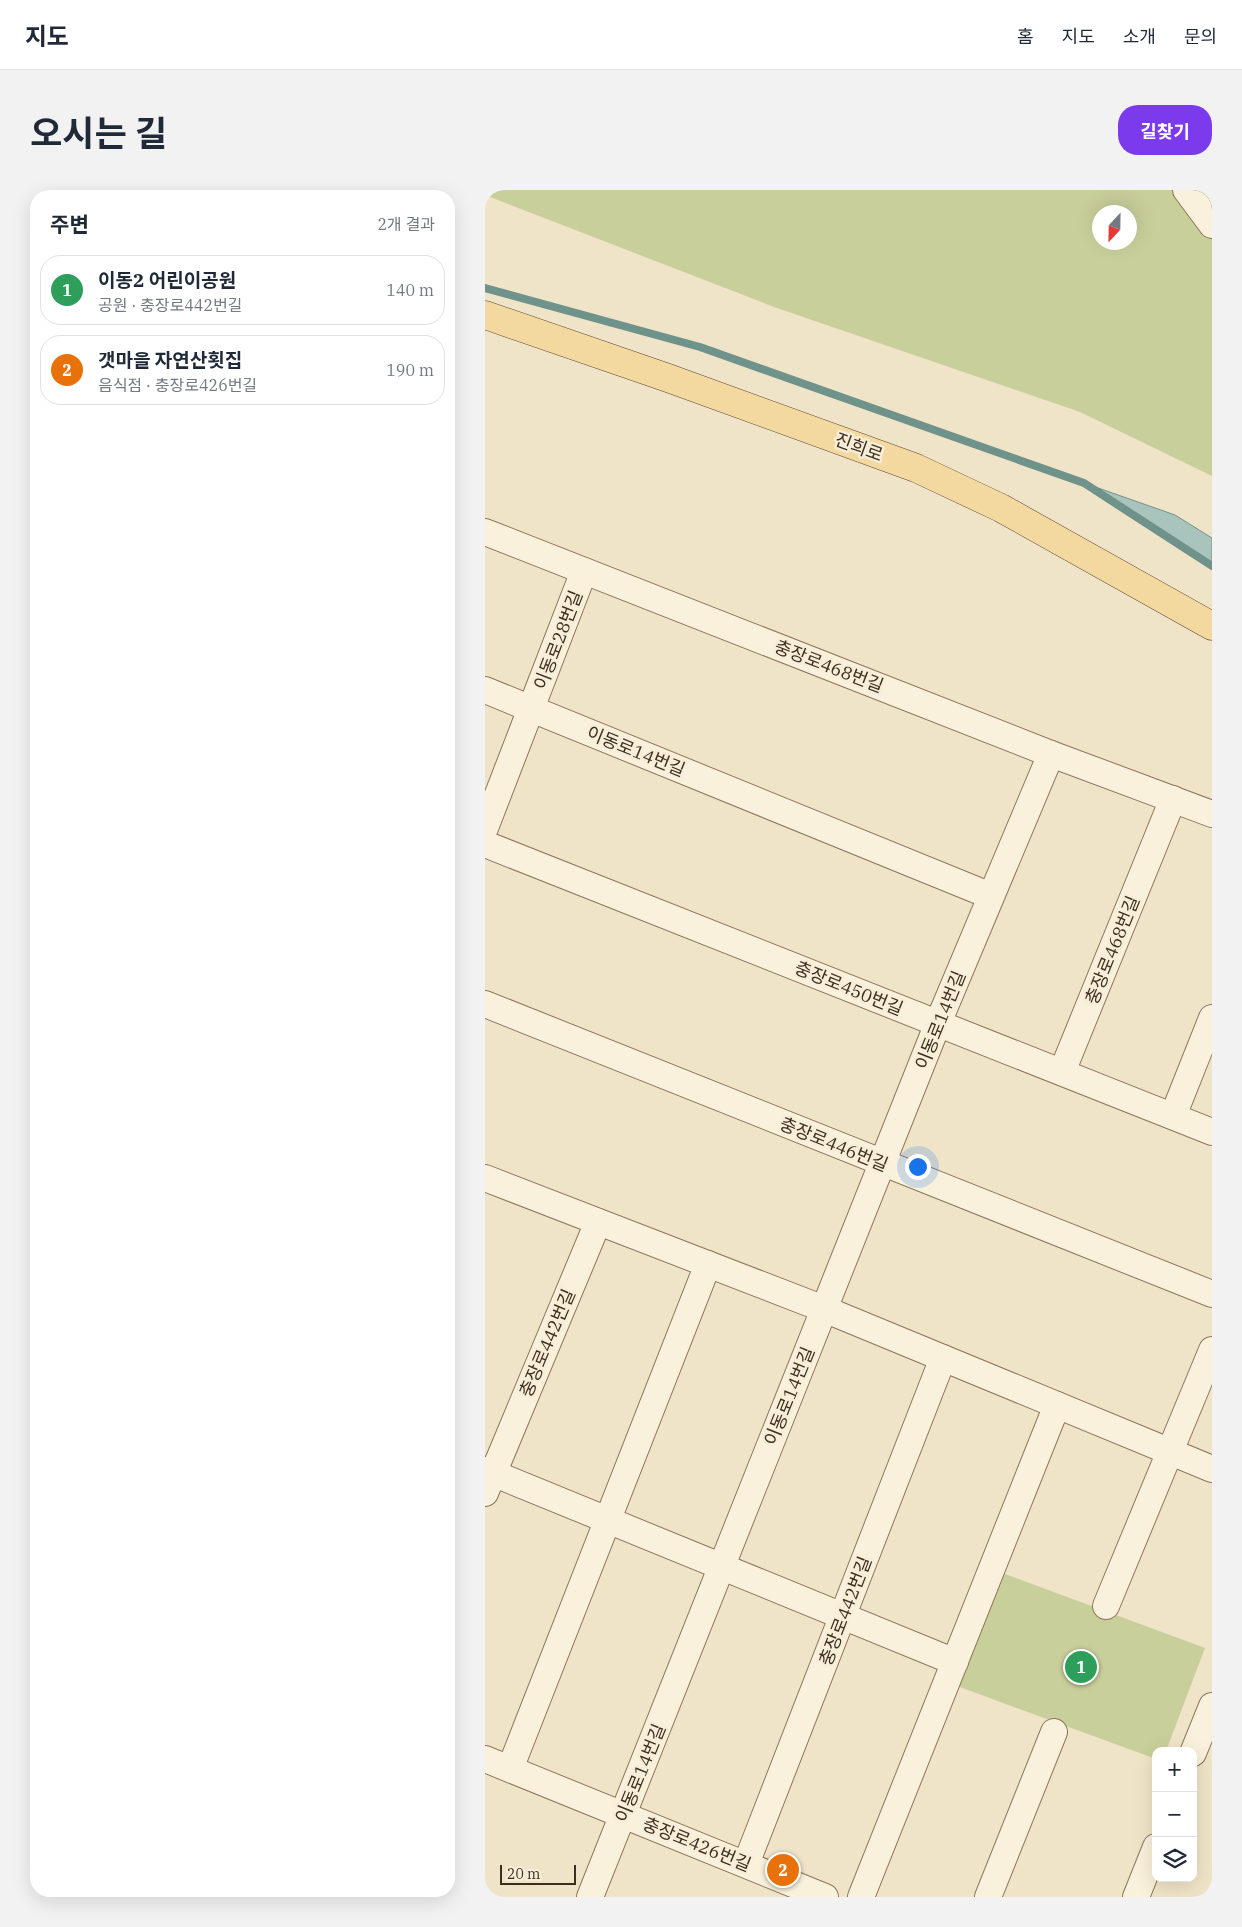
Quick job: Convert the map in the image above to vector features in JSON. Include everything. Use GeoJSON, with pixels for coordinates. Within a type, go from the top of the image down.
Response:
{"type":"FeatureCollection","features":[{"type":"Feature","properties":{"kind":"main road","name":"진희로"},"geometry":{"type":"LineString","coordinates":[[485,315],[677,381],[916,468],[1001,508],[1212,626]]}},
{"type":"Feature","properties":{"kind":"street"},"geometry":{"type":"LineString","coordinates":[[1186,190],[1212,225]]}},
{"type":"Feature","properties":{"kind":"street","name":"충장로468번길"},"geometry":{"type":"LineString","coordinates":[[485,532],[1051,754],[1212,814]]}},
{"type":"Feature","properties":{"kind":"street","name":"이동로28번길"},"geometry":{"type":"LineString","coordinates":[[485,828],[584,571]]}},
{"type":"Feature","properties":{"kind":"street","name":"이동로28번길"},"geometry":{"type":"LineString","coordinates":[[485,690],[532,709]]}},
{"type":"Feature","properties":{"kind":"street","name":"이동로14번길"},"geometry":{"type":"LineString","coordinates":[[532,709],[991,896]]}},
{"type":"Feature","properties":{"kind":"street","name":"이동로14번길"},"geometry":{"type":"LineString","coordinates":[[590,1897],[938,1023],[1051,754]]}},
{"type":"Feature","properties":{"kind":"street","name":"충장로468번길"},"geometry":{"type":"LineString","coordinates":[[1062,1072],[1173,799]]}},
{"type":"Feature","properties":{"kind":"street","name":"충장로450번길"},"geometry":{"type":"LineString","coordinates":[[485,844],[1212,1132]]}},
{"type":"Feature","properties":{"kind":"street","name":"충장로446번길"},"geometry":{"type":"LineString","coordinates":[[485,1004],[1212,1294]]}},
{"type":"Feature","properties":{"kind":"street"},"geometry":{"type":"LineString","coordinates":[[1173,1116],[1212,1018]]}},
{"type":"Feature","properties":{"kind":"street"},"geometry":{"type":"LineString","coordinates":[[485,1178],[824,1308],[1212,1469]]}},
{"type":"Feature","properties":{"kind":"street","name":"충장로442번길"},"geometry":{"type":"LineString","coordinates":[[488,1479],[598,1222]]}},
{"type":"Feature","properties":{"kind":"street"},"geometry":{"type":"LineString","coordinates":[[510,1769],[708,1264]]}},
{"type":"Feature","properties":{"kind":"street"},"geometry":{"type":"LineString","coordinates":[[1106,1606],[1212,1350]]}},
{"type":"Feature","properties":{"kind":"street","name":"충장로442번길"},"geometry":{"type":"LineString","coordinates":[[746,1864],[943,1358]]}},
{"type":"Feature","properties":{"kind":"street"},"geometry":{"type":"LineString","coordinates":[[861,1897],[1057,1405]]}},
{"type":"Feature","properties":{"kind":"street"},"geometry":{"type":"LineString","coordinates":[[488,1479],[607,1520],[955,1662]]}},
{"type":"Feature","properties":{"kind":"street"},"geometry":{"type":"LineString","coordinates":[[1195,1747],[1212,1706]]}},
{"type":"Feature","properties":{"kind":"street"},"geometry":{"type":"LineString","coordinates":[[988,1897],[1054,1732]]}},
{"type":"Feature","properties":{"kind":"street","name":"충장로426번길"},"geometry":{"type":"LineString","coordinates":[[485,1759],[825,1897]]}},
{"type":"Feature","properties":{"kind":"street"},"geometry":{"type":"LineString","coordinates":[[1136,1897],[1152,1857]]}},
{"type":"Feature","properties":{"kind":"green space"},"geometry":{"type":"Polygon","coordinates":[[[485,190],[1212,190],[1212,476],[1080,412],[774,307],[485,195],[485,190]]]}},
{"type":"Feature","properties":{"kind":"green space"},"geometry":{"type":"Polygon","coordinates":[[[1000,1572],[1205,1648],[1168,1747],[1152,1747],[1152,1758],[957,1686],[1000,1572]]]}},
{"type":"Feature","properties":{"kind":"water"},"geometry":{"type":"Polygon","coordinates":[[[1084,483],[1175,515],[1212,538],[1212,566],[1084,483]]]}},
{"type":"Feature","properties":{"kind":"waterway"},"geometry":{"type":"LineString","coordinates":[[485,288],[700,347],[1084,483],[1212,566]]}},
{"type":"Feature","properties":{"kind":"place","name":"이동2 어린이공원"},"geometry":{"type":"Point","coordinates":[1081,1667]}},
{"type":"Feature","properties":{"kind":"place","name":"갯마을 자연산횟집"},"geometry":{"type":"Point","coordinates":[783,1870]}}]}
